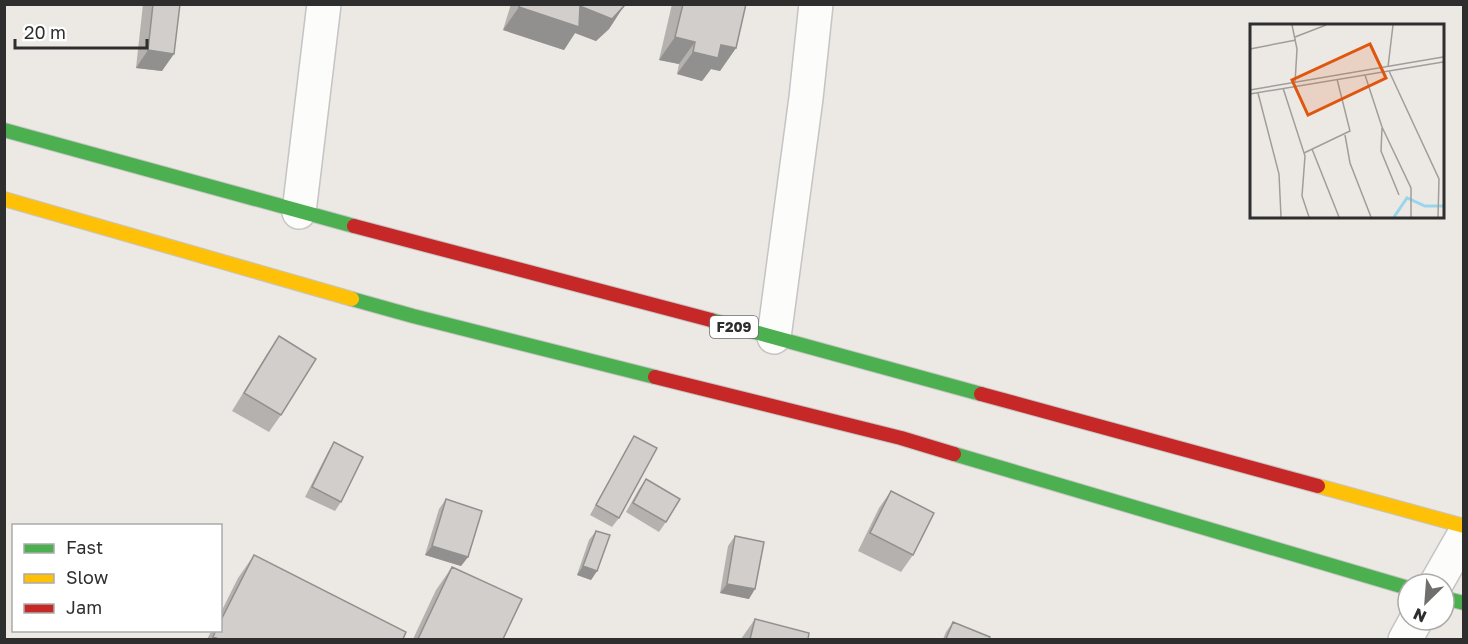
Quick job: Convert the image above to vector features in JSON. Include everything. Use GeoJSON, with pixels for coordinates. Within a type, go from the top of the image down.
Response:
{"type":"FeatureCollection","features":[{"type":"Feature","properties":{"kind":"main road","name":"F209"},"geometry":{"type":"LineString","coordinates":[[4,130],[298,212],[774,337],[1464,525]]}},
{"type":"Feature","properties":{"kind":"main road"},"geometry":{"type":"LineString","coordinates":[[4,199],[413,316],[901,438],[1396,584]]}},
{"type":"Feature","properties":{"kind":"street"},"geometry":{"type":"LineString","coordinates":[[298,212],[324,4]]}},
{"type":"Feature","properties":{"kind":"street"},"geometry":{"type":"LineString","coordinates":[[774,337],[806,99],[816,4]]}},
{"type":"Feature","properties":{"kind":"street"},"geometry":{"type":"LineString","coordinates":[[1443,572],[1464,535]]}},
{"type":"Feature","properties":{"kind":"building"},"geometry":{"type":"Polygon","coordinates":[[[153,4],[180,4],[174,54],[148,50],[153,4]]]}},
{"type":"Feature","properties":{"kind":"building"},"geometry":{"type":"Polygon","coordinates":[[[520,4],[625,4],[612,19],[580,6],[579,27],[519,7],[520,4]]]}},
{"type":"Feature","properties":{"kind":"building"},"geometry":{"type":"Polygon","coordinates":[[[683,4],[746,4],[736,48],[721,45],[718,58],[693,52],[695,42],[675,37],[683,4]]]}},
{"type":"Feature","properties":{"kind":"building"},"geometry":{"type":"Polygon","coordinates":[[[279,336],[316,359],[281,415],[244,393],[279,336]]]}},
{"type":"Feature","properties":{"kind":"building"},"geometry":{"type":"Polygon","coordinates":[[[634,436],[657,448],[619,518],[596,505],[634,436]]]}},
{"type":"Feature","properties":{"kind":"building"},"geometry":{"type":"Polygon","coordinates":[[[334,442],[363,457],[341,502],[312,487],[334,442]]]}},
{"type":"Feature","properties":{"kind":"building"},"geometry":{"type":"Polygon","coordinates":[[[646,479],[680,499],[666,522],[633,503],[646,479]]]}},
{"type":"Feature","properties":{"kind":"building"},"geometry":{"type":"Polygon","coordinates":[[[891,491],[934,513],[913,555],[870,533],[891,491]]]}},
{"type":"Feature","properties":{"kind":"building"},"geometry":{"type":"Polygon","coordinates":[[[446,499],[482,511],[468,557],[432,546],[446,499]]]}},
{"type":"Feature","properties":{"kind":"building"},"geometry":{"type":"Polygon","coordinates":[[[596,531],[610,535],[597,571],[583,566],[596,531]]]}},
{"type":"Feature","properties":{"kind":"building"},"geometry":{"type":"Polygon","coordinates":[[[735,536],[764,542],[755,589],[727,584],[735,536]]]}},
{"type":"Feature","properties":{"kind":"building"},"geometry":{"type":"Polygon","coordinates":[[[254,555],[406,632],[403,639],[219,639],[213,637],[215,632],[222,632],[222,618],[254,555]]]}},
{"type":"Feature","properties":{"kind":"building"},"geometry":{"type":"Polygon","coordinates":[[[452,567],[522,599],[503,639],[418,639],[452,567]]]}},
{"type":"Feature","properties":{"kind":"building"},"geometry":{"type":"Polygon","coordinates":[[[755,619],[809,633],[808,639],[750,639],[755,619]]]}},
{"type":"Feature","properties":{"kind":"building"},"geometry":{"type":"Polygon","coordinates":[[[953,622],[990,637],[989,639],[946,639],[953,622]]]}},
{"type":"Feature","properties":{"kind":"traffic: fast"},"geometry":{"type":"LineString","coordinates":[[4,130],[354,226]]}},
{"type":"Feature","properties":{"kind":"traffic: fast"},"geometry":{"type":"LineString","coordinates":[[352,299],[655,377]]}},
{"type":"Feature","properties":{"kind":"traffic: fast"},"geometry":{"type":"LineString","coordinates":[[711,320],[981,394]]}},
{"type":"Feature","properties":{"kind":"traffic: fast"},"geometry":{"type":"LineString","coordinates":[[954,454],[1396,584]]}},
{"type":"Feature","properties":{"kind":"traffic: fast"},"geometry":{"type":"LineString","coordinates":[[1456,601],[1464,603]]}},
{"type":"Feature","properties":{"kind":"traffic: slow"},"geometry":{"type":"LineString","coordinates":[[4,199],[352,299]]}},
{"type":"Feature","properties":{"kind":"traffic: slow"},"geometry":{"type":"LineString","coordinates":[[1318,486],[1464,526]]}},
{"type":"Feature","properties":{"kind":"traffic: jam"},"geometry":{"type":"LineString","coordinates":[[354,226],[711,320]]}},
{"type":"Feature","properties":{"kind":"traffic: jam"},"geometry":{"type":"LineString","coordinates":[[655,377],[901,438],[954,454]]}},
{"type":"Feature","properties":{"kind":"traffic: jam"},"geometry":{"type":"LineString","coordinates":[[981,394],[1318,486]]}}]}
